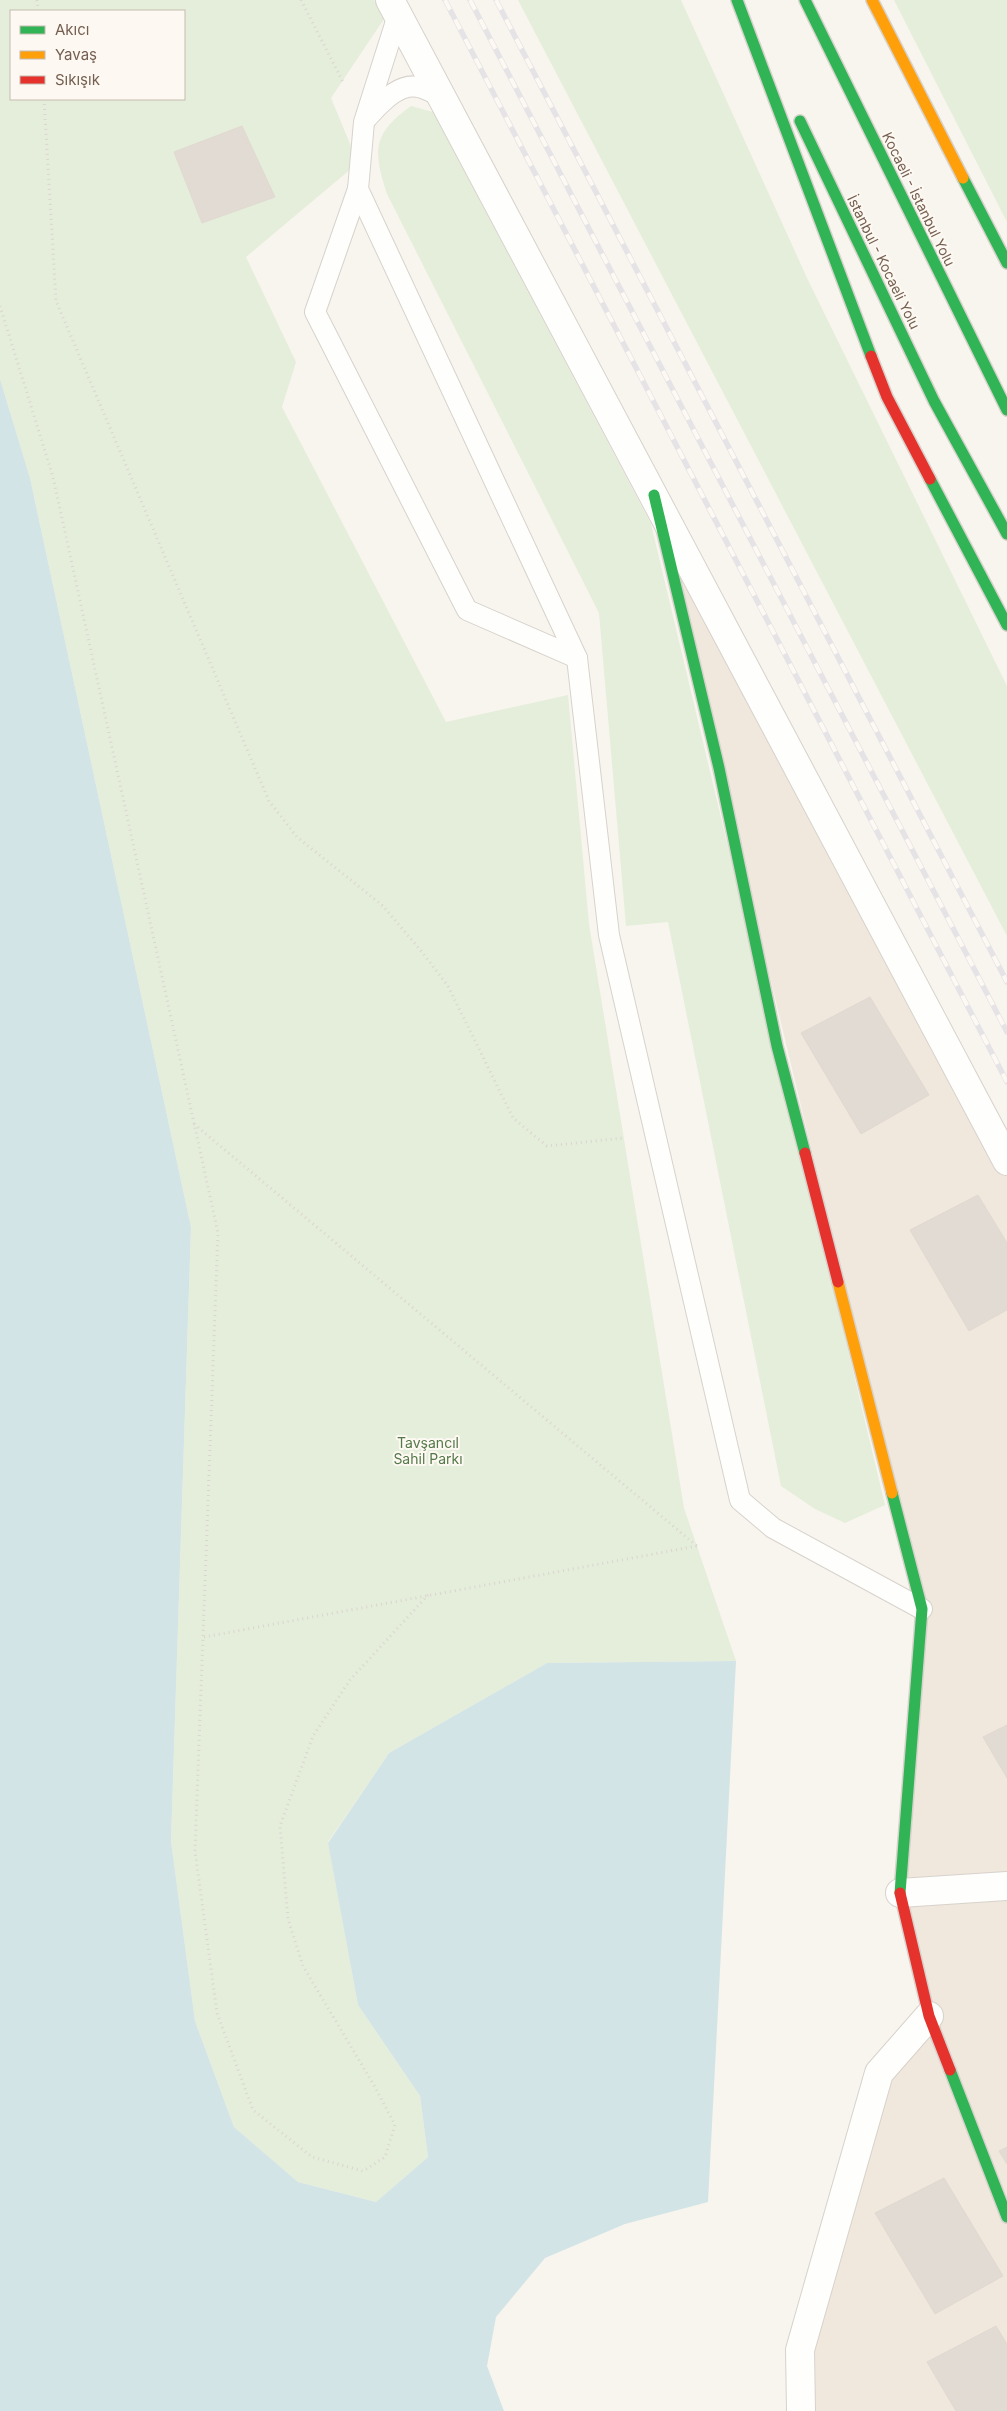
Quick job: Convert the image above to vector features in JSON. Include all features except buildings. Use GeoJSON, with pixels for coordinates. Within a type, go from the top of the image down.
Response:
{"type":"FeatureCollection","features":[{"type":"Feature","properties":{"kind":"main road"},"geometry":{"type":"LineString","coordinates":[[737,0],[887,397],[1007,625]]}},
{"type":"Feature","properties":{"kind":"main road"},"geometry":{"type":"LineString","coordinates":[[742,0],[780,80]]}},
{"type":"Feature","properties":{"kind":"main road","name":"Kocaeli - İstanbul Yolu"},"geometry":{"type":"LineString","coordinates":[[805,0],[1007,410]]}},
{"type":"Feature","properties":{"kind":"main road"},"geometry":{"type":"LineString","coordinates":[[872,0],[1007,263]]}},
{"type":"Feature","properties":{"kind":"main road","name":"İstanbul - Kocaeli Yolu"},"geometry":{"type":"LineString","coordinates":[[793,107],[934,401],[1007,534]]}},
{"type":"Feature","properties":{"kind":"main road"},"geometry":{"type":"LineString","coordinates":[[654,495],[719,768],[777,1046],[922,1609],[900,1894],[929,2016],[1007,2217]]}},
{"type":"Feature","properties":{"kind":"street"},"geometry":{"type":"LineString","coordinates":[[394,8],[1007,1161]]}},
{"type":"Feature","properties":{"kind":"street"},"geometry":{"type":"LineString","coordinates":[[900,1894],[1007,1886]]}},
{"type":"Feature","properties":{"kind":"street"},"geometry":{"type":"LineString","coordinates":[[801,2411],[800,2350],[879,2074],[929,2016]]}},
{"type":"Feature","properties":{"kind":"lane"},"geometry":{"type":"LineString","coordinates":[[394,8],[364,122],[358,189],[315,312],[467,610],[577,658]]}},
{"type":"Feature","properties":{"kind":"lane"},"geometry":{"type":"LineString","coordinates":[[364,122],[382,102],[402,88],[421,87],[443,98]]}},
{"type":"Feature","properties":{"kind":"lane"},"geometry":{"type":"LineString","coordinates":[[358,189],[577,658],[609,935],[740,1500],[773,1528],[922,1609]]}},
{"type":"Feature","properties":{"kind":"path"},"geometry":{"type":"LineString","coordinates":[[301,0],[364,122]]}},
{"type":"Feature","properties":{"kind":"path"},"geometry":{"type":"LineString","coordinates":[[44,100],[56,301],[269,801],[297,837],[383,906],[422,952],[448,986],[513,1118],[547,1146],[624,1138]]}},
{"type":"Feature","properties":{"kind":"path"},"geometry":{"type":"LineString","coordinates":[[0,306],[53,478],[218,1234],[195,1852],[217,2012],[253,2110],[312,2157],[363,2171],[386,2156],[395,2125],[375,2086],[303,1966],[288,1918],[280,1826],[313,1736],[318,1728],[350,1680],[428,1595]]}},
{"type":"Feature","properties":{"kind":"path"},"geometry":{"type":"LineString","coordinates":[[194,1124],[697,1546],[204,1637]]}},
{"type":"Feature","properties":{"kind":"shaded area"},"geometry":{"type":"Polygon","coordinates":[[[0,379],[30,478],[191,1227],[171,1841],[195,2021],[234,2127],[298,2182],[376,2202],[428,2157],[420,2096],[358,2005],[328,1843],[389,1753],[547,1663],[736,1661],[708,2202],[625,2224],[545,2258],[496,2317],[487,2366],[504,2411],[0,2411],[0,379]]]}},
{"type":"Feature","properties":{"kind":"shaded area"},"geometry":{"type":"Polygon","coordinates":[[[654,495],[1007,1161],[1007,2411],[801,2411],[800,2350],[879,2074],[929,2016],[900,1893],[922,1609],[654,495]]]}},
{"type":"Feature","properties":{"kind":"green space","name":"Tavşancıl Sahil Parkı"},"geometry":{"type":"Polygon","coordinates":[[[0,0],[374,0],[384,19],[331,98],[358,163],[246,257],[296,362],[282,407],[446,722],[568,695],[589,924],[684,1508],[736,1661],[547,1663],[389,1753],[328,1842],[358,2005],[420,2096],[428,2157],[376,2202],[298,2182],[234,2127],[195,2021],[171,1841],[191,1227],[30,478],[0,379],[0,0]]]}},
{"type":"Feature","properties":{"kind":"green space"},"geometry":{"type":"Polygon","coordinates":[[[518,0],[681,0],[807,278],[1007,686],[1007,936],[518,0]]]}},
{"type":"Feature","properties":{"kind":"green space"},"geometry":{"type":"Polygon","coordinates":[[[894,0],[1007,0],[1007,222],[894,0]]]}},
{"type":"Feature","properties":{"kind":"green space"},"geometry":{"type":"Polygon","coordinates":[[[411,106],[433,112],[651,524],[885,1505],[845,1523],[815,1509],[781,1486],[668,922],[626,926],[599,613],[387,194],[379,166],[379,144],[389,126],[411,106]]]}},
{"type":"Feature","properties":{"kind":"railway"},"geometry":{"type":"LineString","coordinates":[[445,0],[1007,1082]]}},
{"type":"Feature","properties":{"kind":"railway"},"geometry":{"type":"LineString","coordinates":[[470,0],[1007,1032]]}},
{"type":"Feature","properties":{"kind":"railway"},"geometry":{"type":"LineString","coordinates":[[496,0],[1007,982]]}},
{"type":"Feature","properties":{"kind":"traffic: fast"},"geometry":{"type":"LineString","coordinates":[[737,0],[871,356]]}},
{"type":"Feature","properties":{"kind":"traffic: fast"},"geometry":{"type":"LineString","coordinates":[[805,0],[1007,410]]}},
{"type":"Feature","properties":{"kind":"traffic: fast"},"geometry":{"type":"LineString","coordinates":[[800,121],[934,401],[1007,534]]}},
{"type":"Feature","properties":{"kind":"traffic: fast"},"geometry":{"type":"LineString","coordinates":[[963,178],[1007,263]]}},
{"type":"Feature","properties":{"kind":"traffic: fast"},"geometry":{"type":"LineString","coordinates":[[930,479],[1007,625]]}},
{"type":"Feature","properties":{"kind":"traffic: fast"},"geometry":{"type":"LineString","coordinates":[[654,495],[719,768],[777,1046],[805,1153]]}},
{"type":"Feature","properties":{"kind":"traffic: fast"},"geometry":{"type":"LineString","coordinates":[[892,1493],[922,1609],[900,1893]]}},
{"type":"Feature","properties":{"kind":"traffic: fast"},"geometry":{"type":"LineString","coordinates":[[950,2070],[1007,2217]]}},
{"type":"Feature","properties":{"kind":"traffic: slow"},"geometry":{"type":"LineString","coordinates":[[872,0],[963,178]]}},
{"type":"Feature","properties":{"kind":"traffic: slow"},"geometry":{"type":"LineString","coordinates":[[838,1282],[892,1493]]}},
{"type":"Feature","properties":{"kind":"traffic: jam"},"geometry":{"type":"LineString","coordinates":[[871,356],[887,397],[930,479]]}},
{"type":"Feature","properties":{"kind":"traffic: jam"},"geometry":{"type":"LineString","coordinates":[[805,1153],[838,1282]]}},
{"type":"Feature","properties":{"kind":"traffic: jam"},"geometry":{"type":"LineString","coordinates":[[900,1893],[929,2016],[950,2070]]}}]}
